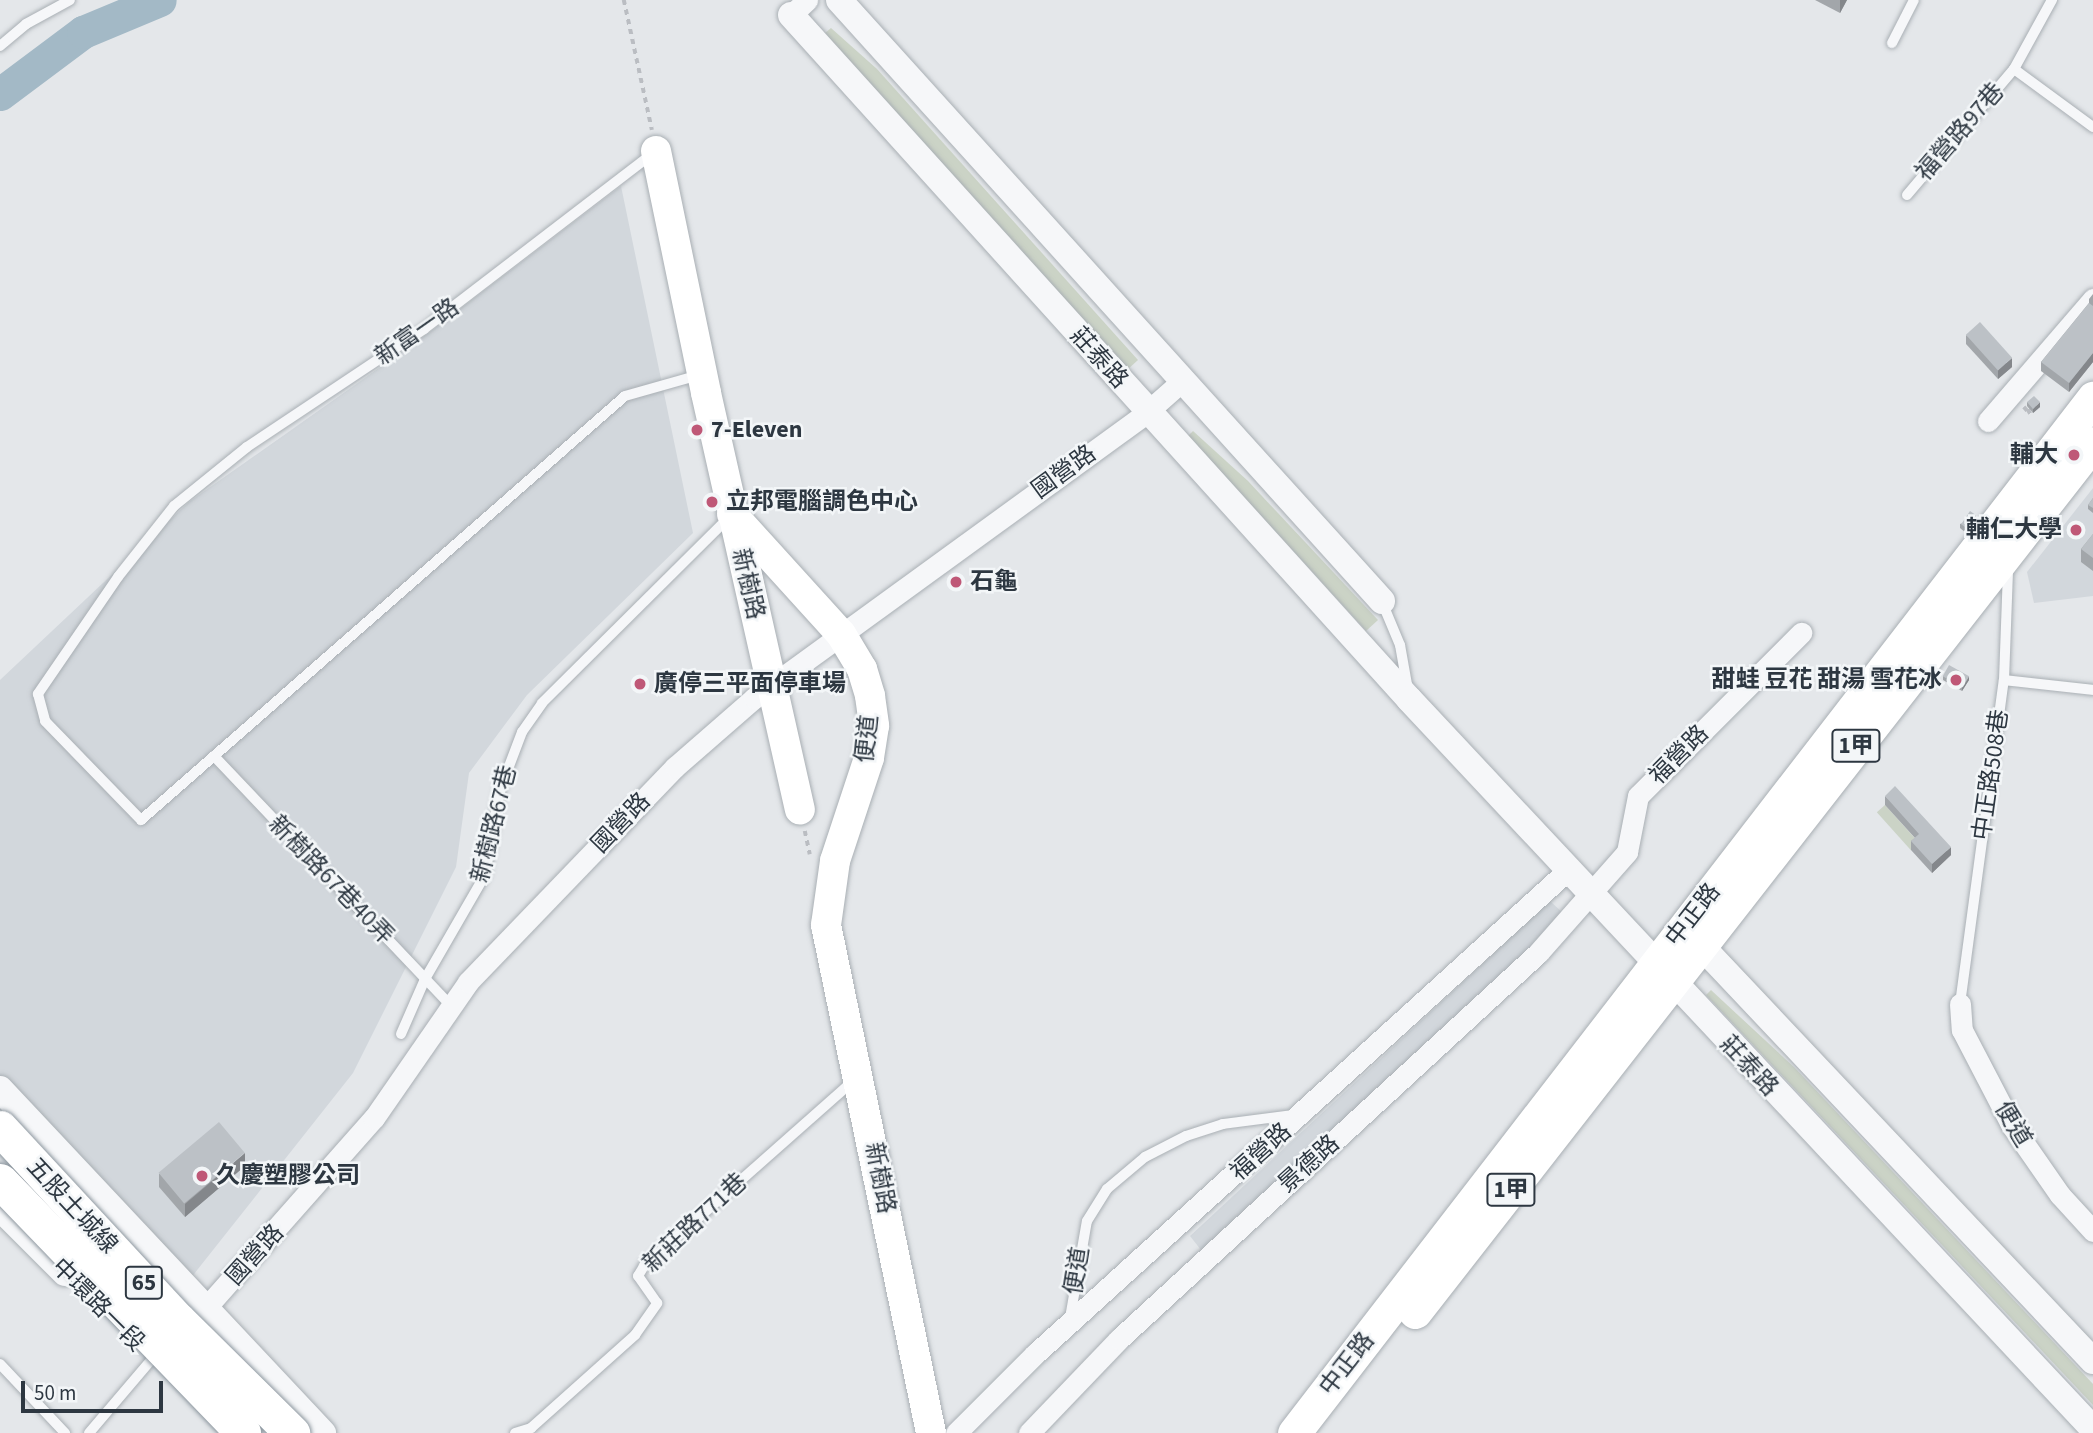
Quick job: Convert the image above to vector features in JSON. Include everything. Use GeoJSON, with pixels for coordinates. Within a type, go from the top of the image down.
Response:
{"type":"FeatureCollection","features":[{"type":"Feature","properties":{"kind":"highway","name":"五股土城線"},"geometry":{"type":"LineString","coordinates":[[0,1128],[178,1320],[292,1433]]}},
{"type":"Feature","properties":{"kind":"highway","name":"五股土城線"},"geometry":{"type":"LineString","coordinates":[[0,1181],[243,1433]]}},
{"type":"Feature","properties":{"kind":"main road","name":"新樹路"},"geometry":{"type":"LineString","coordinates":[[655,145],[732,514],[764,575],[772,684],[800,810]]}},
{"type":"Feature","properties":{"kind":"main road","name":"中正路"},"geometry":{"type":"LineString","coordinates":[[1322,1433],[2093,398]]}},
{"type":"Feature","properties":{"kind":"main road","name":"中正路"},"geometry":{"type":"LineString","coordinates":[[1692,936],[2093,443]]}},
{"type":"Feature","properties":{"kind":"main road","name":"便道"},"geometry":{"type":"LineString","coordinates":[[764,575],[841,634],[862,670],[874,726],[869,758],[835,861],[826,925]]}},
{"type":"Feature","properties":{"kind":"main road","name":"新樹路"},"geometry":{"type":"LineString","coordinates":[[826,925],[859,1075],[930,1433]]}},
{"type":"Feature","properties":{"kind":"main road","name":"中正路"},"geometry":{"type":"LineString","coordinates":[[1294,1433],[1664,975]]}},
{"type":"Feature","properties":{"kind":"street","name":"莊泰路"},"geometry":{"type":"LineString","coordinates":[[839,0],[1381,601]]}},
{"type":"Feature","properties":{"kind":"street","name":"莊泰路"},"geometry":{"type":"LineString","coordinates":[[799,7],[1147,412],[1567,871],[2093,1429]]}},
{"type":"Feature","properties":{"kind":"street"},"geometry":{"type":"LineString","coordinates":[[1988,422],[2093,299]]}},
{"type":"Feature","properties":{"kind":"street","name":"國營路"},"geometry":{"type":"LineString","coordinates":[[152,1359],[205,1311],[374,1118],[449,1004],[676,766],[772,684],[1147,412],[1181,382]]}},
{"type":"Feature","properties":{"kind":"street","name":"福營路"},"geometry":{"type":"LineString","coordinates":[[1590,895],[1627,852],[1638,796],[1801,633]]}},
{"type":"Feature","properties":{"kind":"street","name":"福營路"},"geometry":{"type":"LineString","coordinates":[[956,1433],[1069,1324],[1567,871]]}},
{"type":"Feature","properties":{"kind":"street","name":"景德路"},"geometry":{"type":"LineString","coordinates":[[1029,1433],[1129,1329],[1514,977],[1590,895]]}},
{"type":"Feature","properties":{"kind":"street","name":"莊泰路"},"geometry":{"type":"LineString","coordinates":[[1692,936],[2093,1361]]}},
{"type":"Feature","properties":{"kind":"street","name":"便道"},"geometry":{"type":"LineString","coordinates":[[1960,1004],[1962,1030],[2012,1126],[2060,1195],[2093,1231]]}},
{"type":"Feature","properties":{"kind":"street"},"geometry":{"type":"LineString","coordinates":[[0,1089],[175,1280],[323,1433]]}},
{"type":"Feature","properties":{"kind":"street","name":"中環路一段"},"geometry":{"type":"LineString","coordinates":[[0,1208],[224,1433]]}},
{"type":"Feature","properties":{"kind":"lane"},"geometry":{"type":"LineString","coordinates":[[0,46],[26,24],[71,0]]}},
{"type":"Feature","properties":{"kind":"lane"},"geometry":{"type":"LineString","coordinates":[[1892,43],[1914,0]]}},
{"type":"Feature","properties":{"kind":"lane","name":"福營路97巷"},"geometry":{"type":"LineString","coordinates":[[1907,195],[2014,69],[2052,0]]}},
{"type":"Feature","properties":{"kind":"lane","name":"福營路97巷"},"geometry":{"type":"LineString","coordinates":[[2014,69],[2093,127]]}},
{"type":"Feature","properties":{"kind":"lane","name":"新富一路"},"geometry":{"type":"LineString","coordinates":[[214,757],[141,820],[45,721],[38,694],[118,577],[174,506],[247,447],[424,329],[655,145]]}},
{"type":"Feature","properties":{"kind":"lane"},"geometry":{"type":"LineString","coordinates":[[214,757],[625,396],[702,374]]}},
{"type":"Feature","properties":{"kind":"lane","name":"新樹路67巷"},"geometry":{"type":"LineString","coordinates":[[401,1034],[425,979],[485,875],[509,760],[542,703],[732,514]]}},
{"type":"Feature","properties":{"kind":"lane","name":"中正路508巷"},"geometry":{"type":"LineString","coordinates":[[1960,1004],[2004,680],[2006,589],[2011,545]]}},
{"type":"Feature","properties":{"kind":"lane","name":"莊泰路"},"geometry":{"type":"LineString","coordinates":[[1381,601],[1400,645],[1409,699]]}},
{"type":"Feature","properties":{"kind":"lane"},"geometry":{"type":"LineString","coordinates":[[2004,680],[2093,690]]}},
{"type":"Feature","properties":{"kind":"lane","name":"新樹路67巷40弄"},"geometry":{"type":"LineString","coordinates":[[214,757],[449,1004]]}},
{"type":"Feature","properties":{"kind":"lane","name":"新莊路771巷"},"geometry":{"type":"LineString","coordinates":[[515,1433],[531,1428],[635,1335],[657,1303],[638,1276],[644,1266],[859,1075]]}},
{"type":"Feature","properties":{"kind":"lane","name":"便道"},"geometry":{"type":"LineString","coordinates":[[1069,1324],[1078,1253],[1087,1221],[1107,1189],[1144,1157],[1186,1136],[1223,1124],[1304,1113]]}},
{"type":"Feature","properties":{"kind":"lane"},"geometry":{"type":"LineString","coordinates":[[89,1433],[152,1359]]}},
{"type":"Feature","properties":{"kind":"lane"},"geometry":{"type":"LineString","coordinates":[[0,1364],[65,1433]]}},
{"type":"Feature","properties":{"kind":"path"},"geometry":{"type":"LineString","coordinates":[[624,0],[655,145]]}},
{"type":"Feature","properties":{"kind":"shaded area"},"geometry":{"type":"Polygon","coordinates":[[[831,28],[877,69],[1138,360],[1127,370],[825,33],[831,28]]]}},
{"type":"Feature","properties":{"kind":"shaded area"},"geometry":{"type":"Polygon","coordinates":[[[621,186],[693,533],[527,695],[469,773],[456,867],[353,1073],[179,1293],[0,1106],[0,680],[189,502],[430,332],[621,186]]]}},
{"type":"Feature","properties":{"kind":"shaded area"},"geometry":{"type":"Polygon","coordinates":[[[1193,431],[1248,481],[1378,620],[1366,631],[1188,436],[1193,431]]]}},
{"type":"Feature","properties":{"kind":"shaded area","name":"輔仁大學"},"geometry":{"type":"Polygon","coordinates":[[[2093,488],[2093,596],[2034,603],[2027,572],[2093,488]]]}},
{"type":"Feature","properties":{"kind":"shaded area"},"geometry":{"type":"Polygon","coordinates":[[[1885,805],[1919,843],[1911,850],[1877,812],[1885,805]]]}},
{"type":"Feature","properties":{"kind":"shaded area"},"geometry":{"type":"Polygon","coordinates":[[[1550,901],[1564,914],[1559,922],[1201,1250],[1190,1236],[1550,901]]]}},
{"type":"Feature","properties":{"kind":"shaded area"},"geometry":{"type":"Polygon","coordinates":[[[1711,990],[1795,1068],[2093,1384],[2093,1405],[1706,995],[1711,990]]]}},
{"type":"Feature","properties":{"kind":"building"},"geometry":{"type":"Polygon","coordinates":[[[2089,303],[2093,306],[2093,353],[2069,383],[2041,362],[2089,303]]]}},
{"type":"Feature","properties":{"kind":"building"},"geometry":{"type":"Polygon","coordinates":[[[1980,322],[2012,358],[1998,370],[1966,335],[1980,322]]]}},
{"type":"Feature","properties":{"kind":"building"},"geometry":{"type":"Polygon","coordinates":[[[2034,396],[2040,402],[2033,409],[2027,402],[2034,396]]]}},
{"type":"Feature","properties":{"kind":"building"},"geometry":{"type":"Polygon","coordinates":[[[1970,511],[1976,515],[1967,528],[1961,524],[1970,511]]]}},
{"type":"Feature","properties":{"kind":"building"},"geometry":{"type":"Polygon","coordinates":[[[2093,534],[2093,558],[2081,549],[2093,534]]]}},
{"type":"Feature","properties":{"kind":"building","name":"甜蛙 豆花 甜湯 雪花冰"},"geometry":{"type":"Polygon","coordinates":[[[1949,665],[1969,676],[1963,688],[1943,676],[1949,665]]]}},
{"type":"Feature","properties":{"kind":"building"},"geometry":{"type":"Polygon","coordinates":[[[1895,786],[1951,847],[1932,864],[1911,841],[1919,834],[1885,796],[1895,786]]]}},
{"type":"Feature","properties":{"kind":"building","name":"久慶塑膠公司"},"geometry":{"type":"Polygon","coordinates":[[[219,1122],[245,1153],[184,1203],[158,1173],[219,1122]]]}},
{"type":"Feature","properties":{"kind":"waterway"},"geometry":{"type":"LineString","coordinates":[[0,94],[83,32],[160,0]]}},
{"type":"Feature","properties":{"kind":"place","name":"7-Eleven"},"geometry":{"type":"Point","coordinates":[697,430]}},
{"type":"Feature","properties":{"kind":"place","name":"輔大"},"geometry":{"type":"Point","coordinates":[2074,455]}},
{"type":"Feature","properties":{"kind":"place","name":"立邦電腦調色中心"},"geometry":{"type":"Point","coordinates":[712,502]}},
{"type":"Feature","properties":{"kind":"place","name":"輔仁大學"},"geometry":{"type":"Point","coordinates":[2076,530]}},
{"type":"Feature","properties":{"kind":"place","name":"石龜"},"geometry":{"type":"Point","coordinates":[956,582]}},
{"type":"Feature","properties":{"kind":"place","name":"甜蛙 豆花 甜湯 雪花冰"},"geometry":{"type":"Point","coordinates":[1956,680]}},
{"type":"Feature","properties":{"kind":"place","name":"廣停三平面停車場"},"geometry":{"type":"Point","coordinates":[640,684]}},
{"type":"Feature","properties":{"kind":"place","name":"久慶塑膠公司"},"geometry":{"type":"Point","coordinates":[202,1176]}}]}
